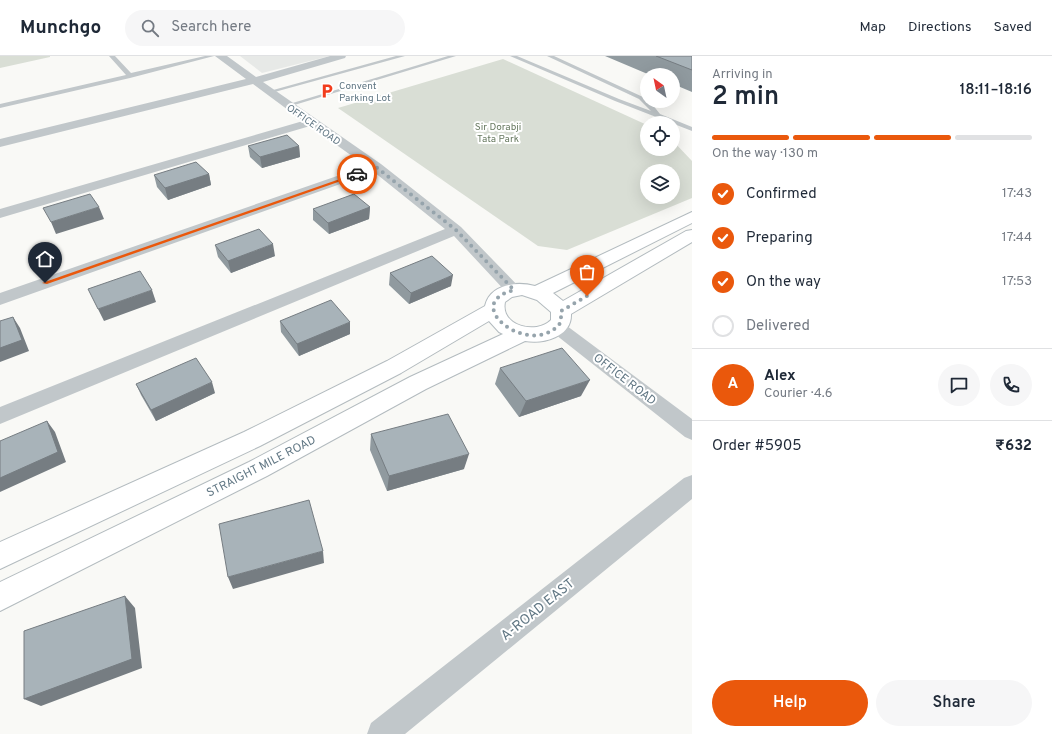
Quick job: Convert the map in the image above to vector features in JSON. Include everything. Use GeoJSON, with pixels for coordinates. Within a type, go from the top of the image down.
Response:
{"type":"FeatureCollection","features":[{"type":"Feature","properties":{"kind":"street","name":"OFFICE ROAD"},"geometry":{"type":"LineString","coordinates":[[220,56],[253,81],[376,167],[456,230],[514,290]]}},
{"type":"Feature","properties":{"kind":"street"},"geometry":{"type":"LineString","coordinates":[[0,143],[253,81],[341,56]]}},
{"type":"Feature","properties":{"kind":"street"},"geometry":{"type":"LineString","coordinates":[[0,214],[311,122]]}},
{"type":"Feature","properties":{"kind":"street"},"geometry":{"type":"LineString","coordinates":[[0,299],[376,167]]}},
{"type":"Feature","properties":{"kind":"street"},"geometry":{"type":"LineString","coordinates":[[538,292],[692,217]]}},
{"type":"Feature","properties":{"kind":"street"},"geometry":{"type":"LineString","coordinates":[[0,416],[456,230]]}},
{"type":"Feature","properties":{"kind":"street","name":"STRAIGHT MILE ROAD"},"geometry":{"type":"LineString","coordinates":[[493,310],[497,320],[521,334],[538,335],[553,331],[559,319],[692,235]]}},
{"type":"Feature","properties":{"kind":"street"},"geometry":{"type":"LineString","coordinates":[[0,556],[252,439],[394,366],[493,310],[493,304],[496,299],[506,292],[522,289],[538,292],[552,301],[559,319]]}},
{"type":"Feature","properties":{"kind":"street","name":"OFFICE ROAD"},"geometry":{"type":"LineString","coordinates":[[559,319],[692,431]]}},
{"type":"Feature","properties":{"kind":"street","name":"STRAIGHT MILE ROAD"},"geometry":{"type":"LineString","coordinates":[[0,597],[258,469],[418,383],[521,334]]}},
{"type":"Feature","properties":{"kind":"street","name":"A-ROAD EAST"},"geometry":{"type":"LineString","coordinates":[[382,734],[692,485]]}},
{"type":"Feature","properties":{"kind":"lane"},"geometry":{"type":"LineString","coordinates":[[112,56],[130,76]]}},
{"type":"Feature","properties":{"kind":"lane"},"geometry":{"type":"LineString","coordinates":[[0,106],[211,56]]}},
{"type":"Feature","properties":{"kind":"lane"},"geometry":{"type":"LineString","coordinates":[[269,92],[402,56]]}},
{"type":"Feature","properties":{"kind":"lane"},"geometry":{"type":"LineString","coordinates":[[289,105],[453,56]]}},
{"type":"Feature","properties":{"kind":"lane"},"geometry":{"type":"LineString","coordinates":[[513,56],[692,130]]}},
{"type":"Feature","properties":{"kind":"lane"},"geometry":{"type":"LineString","coordinates":[[550,56],[641,98],[650,105],[658,115]]}},
{"type":"Feature","properties":{"kind":"shaded area"},"geometry":{"type":"Polygon","coordinates":[[[240,56],[330,56],[262,73],[240,56]]]}},
{"type":"Feature","properties":{"kind":"green space"},"geometry":{"type":"Polygon","coordinates":[[[0,56],[50,56],[50,57],[0,68],[0,56]]]}},
{"type":"Feature","properties":{"kind":"green space","name":"Sir Dorabji Tata Park"},"geometry":{"type":"Polygon","coordinates":[[[503,59],[640,122],[640,156],[680,156],[680,148],[692,161],[692,198],[680,203],[680,164],[640,164],[640,204],[678,204],[567,250],[538,246],[338,108],[503,59]]]}},
{"type":"Feature","properties":{"kind":"building"},"geometry":{"type":"Polygon","coordinates":[[[656,56],[692,56],[692,70],[656,56]]]}},
{"type":"Feature","properties":{"kind":"building"},"geometry":{"type":"Polygon","coordinates":[[[287,135],[299,146],[260,157],[248,146],[287,135]]]}},
{"type":"Feature","properties":{"kind":"building"},"geometry":{"type":"Polygon","coordinates":[[[196,162],[209,174],[165,188],[154,175],[196,162]]]}},
{"type":"Feature","properties":{"kind":"building"},"geometry":{"type":"Polygon","coordinates":[[[90,194],[99,207],[51,222],[43,208],[90,194]]]}},
{"type":"Feature","properties":{"kind":"building"},"geometry":{"type":"Polygon","coordinates":[[[354,194],[370,207],[328,223],[313,209],[354,194]]]}},
{"type":"Feature","properties":{"kind":"building"},"geometry":{"type":"Polygon","coordinates":[[[259,229],[273,244],[228,261],[215,245],[259,229]]]}},
{"type":"Feature","properties":{"kind":"building"},"geometry":{"type":"Polygon","coordinates":[[[432,256],[453,275],[411,293],[390,273],[432,256]]]}},
{"type":"Feature","properties":{"kind":"building"},"geometry":{"type":"Polygon","coordinates":[[[140,271],[152,290],[98,309],[88,289],[140,271]]]}},
{"type":"Feature","properties":{"kind":"building"},"geometry":{"type":"Polygon","coordinates":[[[331,300],[350,322],[297,344],[280,321],[331,300]]]}},
{"type":"Feature","properties":{"kind":"building"},"geometry":{"type":"Polygon","coordinates":[[[13,317],[22,340],[0,348],[0,321],[13,317]]]}},
{"type":"Feature","properties":{"kind":"building"},"geometry":{"type":"Polygon","coordinates":[[[562,348],[590,380],[526,401],[500,368],[562,348]]]}},
{"type":"Feature","properties":{"kind":"building"},"geometry":{"type":"Polygon","coordinates":[[[196,358],[212,382],[151,410],[136,384],[196,358]]]}},
{"type":"Feature","properties":{"kind":"building"},"geometry":{"type":"Polygon","coordinates":[[[448,414],[469,454],[389,476],[371,434],[448,414]]]}},
{"type":"Feature","properties":{"kind":"building"},"geometry":{"type":"Polygon","coordinates":[[[47,421],[58,452],[0,478],[0,441],[47,421]]]}},
{"type":"Feature","properties":{"kind":"building"},"geometry":{"type":"Polygon","coordinates":[[[309,500],[323,551],[228,577],[219,524],[309,500]]]}},
{"type":"Feature","properties":{"kind":"building"},"geometry":{"type":"Polygon","coordinates":[[[125,596],[132,659],[24,699],[24,631],[125,596]]]}},
{"type":"Feature","properties":{"kind":"way so far"},"geometry":{"type":"LineString","coordinates":[[357,174],[376,167],[456,230],[514,290],[506,292],[496,299],[493,304],[493,310],[497,320],[507,328],[521,334],[538,335],[553,331],[561,322],[561,311],[587,296]]}},
{"type":"Feature","properties":{"kind":"place","name":"Convent Parking Lot"},"geometry":{"type":"Point","coordinates":[327,91]}},
{"type":"Feature","properties":{"kind":"route"},"geometry":{"type":"LineString","coordinates":[[45,283],[357,174]]}}]}
